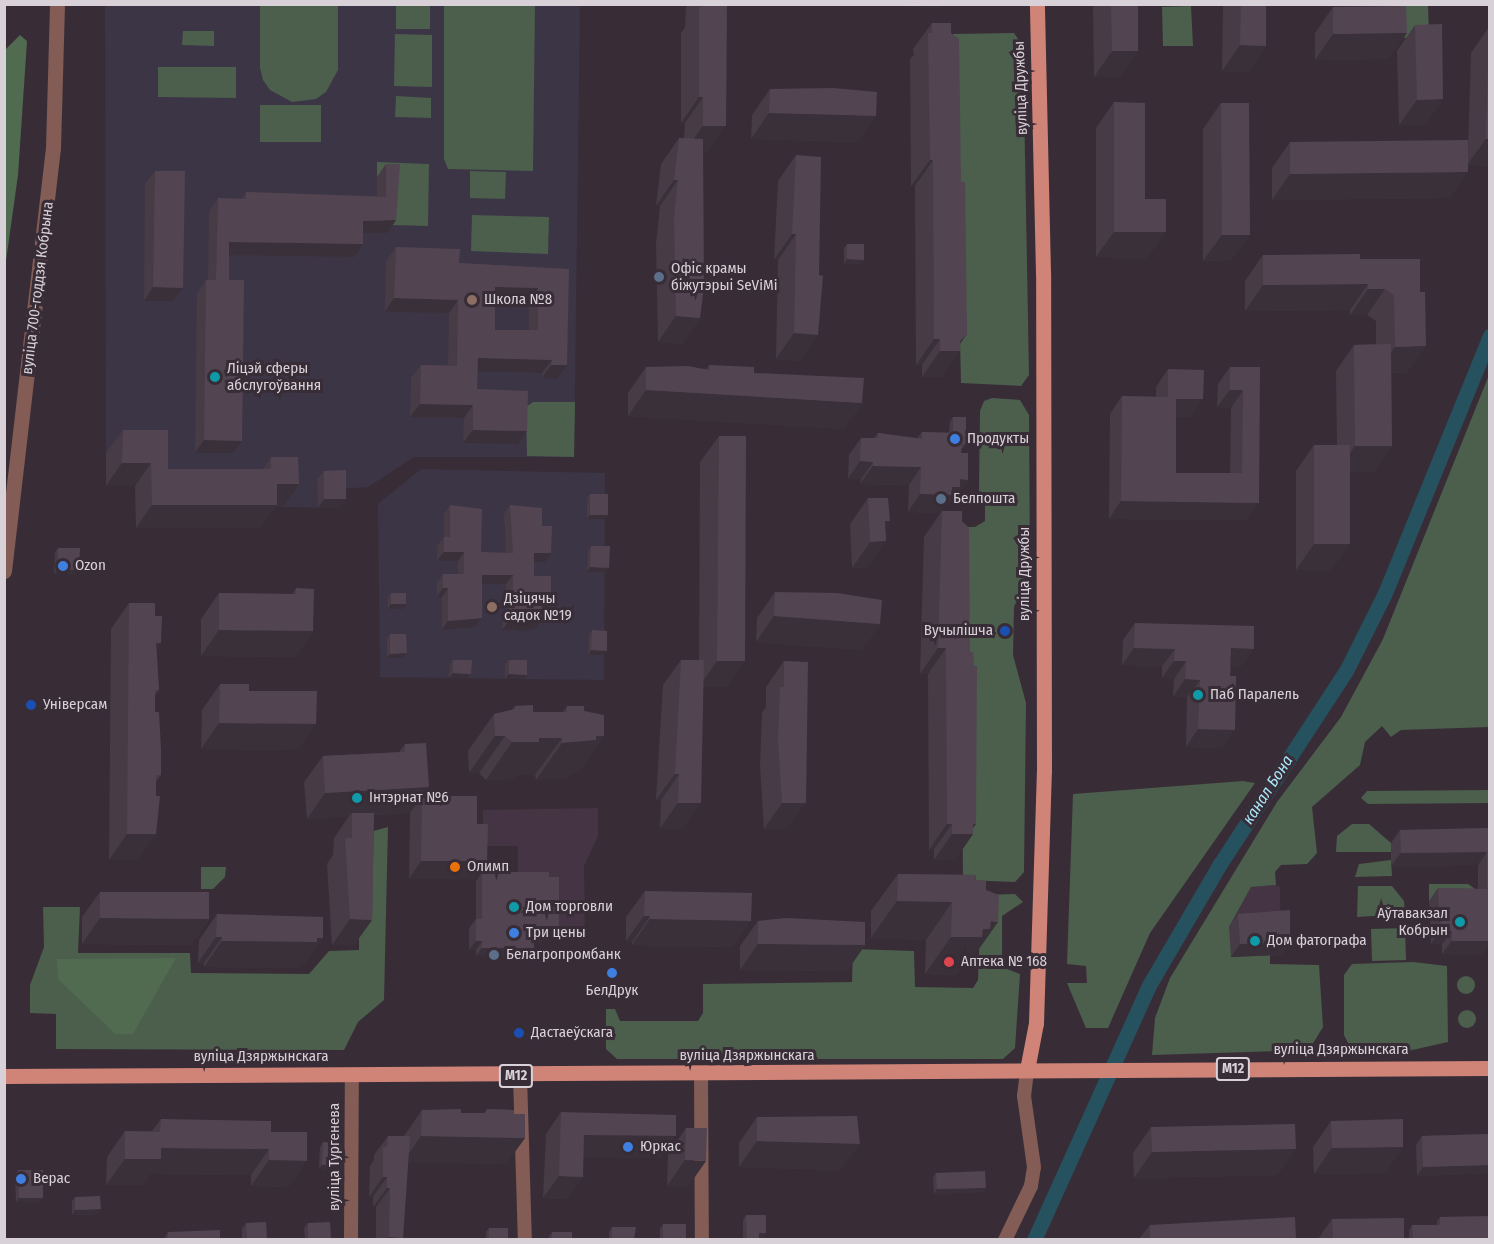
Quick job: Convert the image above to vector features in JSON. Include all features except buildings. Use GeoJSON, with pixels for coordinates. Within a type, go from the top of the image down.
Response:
{"type":"FeatureCollection","features":[{"type":"Feature","properties":{"kind":"main road","name":"вуліца Дружбы"},"geometry":{"type":"LineString","coordinates":[[1027,1070],[1036,1023],[1044,771],[1043,273],[1037,4]]}},
{"type":"Feature","properties":{"kind":"main road","name":"вуліца Дзяржынскага"},"geometry":{"type":"LineString","coordinates":[[4,1076],[520,1076],[1027,1070],[1490,1068]]}},
{"type":"Feature","properties":{"kind":"street","name":"вуліца 700-годдзя Кобрына"},"geometry":{"type":"LineString","coordinates":[[4,571],[53,148],[57,4]]}},
{"type":"Feature","properties":{"kind":"street"},"geometry":{"type":"LineString","coordinates":[[1005,1239],[1031,1186],[1034,1167],[1024,1096],[1027,1070]]}},
{"type":"Feature","properties":{"kind":"street"},"geometry":{"type":"LineString","coordinates":[[700,1074],[702,1239]]}},
{"type":"Feature","properties":{"kind":"street","name":"вуліца Тургенева"},"geometry":{"type":"LineString","coordinates":[[351,1239],[352,1076]]}},
{"type":"Feature","properties":{"kind":"street"},"geometry":{"type":"LineString","coordinates":[[520,1076],[525,1239]]}},
{"type":"Feature","properties":{"kind":"shaded area"},"geometry":{"type":"Polygon","coordinates":[[[105,5],[580,5],[574,457],[414,457],[368,487],[340,489],[340,508],[283,507],[282,481],[106,486],[105,5]]]}},
{"type":"Feature","properties":{"kind":"shaded area","name":"Дзіцячы садок №19"},"geometry":{"type":"Polygon","coordinates":[[[421,469],[605,473],[604,680],[380,677],[378,504],[421,469]]]}},
{"type":"Feature","properties":{"kind":"shaded area"},"geometry":{"type":"Polygon","coordinates":[[[598,808],[598,836],[584,866],[585,936],[553,937],[553,886],[518,881],[518,846],[483,846],[483,810],[598,808]]]}},
{"type":"Feature","properties":{"kind":"shaded area"},"geometry":{"type":"Polygon","coordinates":[[[1276,885],[1280,887],[1281,955],[1231,957],[1229,927],[1251,887],[1276,885]]]}},
{"type":"Feature","properties":{"kind":"green space"},"geometry":{"type":"Polygon","coordinates":[[[260,5],[338,5],[338,70],[326,92],[316,99],[292,102],[270,90],[263,80],[260,68],[260,5]]]}},
{"type":"Feature","properties":{"kind":"green space"},"geometry":{"type":"Polygon","coordinates":[[[396,5],[430,5],[430,29],[396,29],[396,5]]]}},
{"type":"Feature","properties":{"kind":"green space"},"geometry":{"type":"Polygon","coordinates":[[[444,5],[535,5],[533,171],[448,169],[444,159],[444,5]]]}},
{"type":"Feature","properties":{"kind":"green space"},"geometry":{"type":"Polygon","coordinates":[[[1399,5],[1428,5],[1429,35],[1403,38],[1399,5]]]}},
{"type":"Feature","properties":{"kind":"green space"},"geometry":{"type":"Polygon","coordinates":[[[1191,6],[1193,46],[1163,46],[1162,7],[1191,6]]]}},
{"type":"Feature","properties":{"kind":"green space"},"geometry":{"type":"Polygon","coordinates":[[[183,31],[214,31],[214,46],[182,45],[183,31]]]}},
{"type":"Feature","properties":{"kind":"green space"},"geometry":{"type":"Polygon","coordinates":[[[1014,33],[1023,46],[1029,375],[1021,386],[961,383],[953,34],[1014,33]]]}},
{"type":"Feature","properties":{"kind":"green space"},"geometry":{"type":"Polygon","coordinates":[[[395,34],[432,35],[432,87],[394,86],[395,34]]]}},
{"type":"Feature","properties":{"kind":"green space"},"geometry":{"type":"Polygon","coordinates":[[[20,35],[27,41],[18,175],[5,268],[5,50],[20,35]]]}},
{"type":"Feature","properties":{"kind":"green space"},"geometry":{"type":"Polygon","coordinates":[[[158,67],[236,67],[236,98],[158,97],[158,67]]]}},
{"type":"Feature","properties":{"kind":"green space"},"geometry":{"type":"Polygon","coordinates":[[[396,96],[431,98],[431,118],[395,117],[396,96]]]}},
{"type":"Feature","properties":{"kind":"green space"},"geometry":{"type":"Polygon","coordinates":[[[260,105],[321,105],[321,142],[260,142],[260,105]]]}},
{"type":"Feature","properties":{"kind":"green space"},"geometry":{"type":"Polygon","coordinates":[[[377,162],[429,164],[428,226],[391,225],[391,177],[377,177],[377,162]]]}},
{"type":"Feature","properties":{"kind":"green space"},"geometry":{"type":"Polygon","coordinates":[[[470,171],[506,172],[505,199],[470,198],[470,171]]]}},
{"type":"Feature","properties":{"kind":"green space"},"geometry":{"type":"Polygon","coordinates":[[[472,215],[549,217],[548,254],[471,251],[472,215]]]}},
{"type":"Feature","properties":{"kind":"green space"},"geometry":{"type":"Polygon","coordinates":[[[1489,375],[1489,727],[1401,730],[1391,737],[1382,726],[1365,742],[1360,765],[1312,807],[1317,853],[1307,864],[1281,865],[1275,872],[1276,885],[1251,887],[1229,927],[1270,955],[1270,964],[1319,965],[1323,1027],[1309,1050],[1152,1055],[1155,1018],[1170,978],[1277,802],[1341,717],[1383,639],[1489,375]]]}},
{"type":"Feature","properties":{"kind":"green space"},"geometry":{"type":"Polygon","coordinates":[[[992,398],[1020,400],[1029,415],[1030,569],[1014,607],[1013,655],[1026,703],[1024,872],[1015,882],[963,880],[960,527],[975,527],[985,521],[985,493],[979,491],[980,411],[984,401],[992,398]]]}},
{"type":"Feature","properties":{"kind":"green space"},"geometry":{"type":"Polygon","coordinates":[[[533,402],[575,402],[574,457],[527,456],[526,407],[533,402]]]}},
{"type":"Feature","properties":{"kind":"green space"},"geometry":{"type":"Polygon","coordinates":[[[1243,781],[1255,783],[1150,933],[1108,1028],[1086,1028],[1067,983],[1087,983],[1086,966],[1067,964],[1073,794],[1243,781]]]}},
{"type":"Feature","properties":{"kind":"green space"},"geometry":{"type":"Polygon","coordinates":[[[1489,790],[1489,803],[1368,804],[1361,798],[1367,791],[1489,790]]]}},
{"type":"Feature","properties":{"kind":"green space"},"geometry":{"type":"Polygon","coordinates":[[[1352,824],[1369,824],[1391,843],[1391,852],[1336,852],[1337,836],[1352,824]]]}},
{"type":"Feature","properties":{"kind":"green space"},"geometry":{"type":"Polygon","coordinates":[[[388,827],[384,1000],[358,1022],[344,1050],[56,1049],[56,1014],[30,1013],[30,985],[44,947],[43,907],[80,907],[78,953],[190,953],[191,973],[309,974],[329,951],[359,950],[359,835],[388,827]]]}},
{"type":"Feature","properties":{"kind":"green space"},"geometry":{"type":"Polygon","coordinates":[[[1391,860],[1392,876],[1355,877],[1359,864],[1391,860]]]}},
{"type":"Feature","properties":{"kind":"green space"},"geometry":{"type":"Polygon","coordinates":[[[201,867],[226,867],[225,877],[213,889],[201,889],[201,867]]]}},
{"type":"Feature","properties":{"kind":"green space"},"geometry":{"type":"Polygon","coordinates":[[[1429,884],[1468,884],[1478,891],[1478,902],[1429,901],[1429,884]]]}},
{"type":"Feature","properties":{"kind":"green space"},"geometry":{"type":"Polygon","coordinates":[[[1358,886],[1392,886],[1404,901],[1405,914],[1357,917],[1358,886]]]}},
{"type":"Feature","properties":{"kind":"green space"},"geometry":{"type":"Polygon","coordinates":[[[1015,894],[1023,902],[1002,916],[1002,967],[1020,974],[1015,1048],[1003,1059],[617,1059],[606,1049],[606,1009],[615,1009],[620,1021],[698,1021],[703,1013],[703,984],[852,982],[853,949],[914,951],[915,987],[973,988],[978,980],[981,895],[1015,894]]]}},
{"type":"Feature","properties":{"kind":"green space"},"geometry":{"type":"Polygon","coordinates":[[[1405,928],[1406,960],[1372,961],[1371,929],[1405,928]]]}},
{"type":"Feature","properties":{"kind":"green space"},"geometry":{"type":"Polygon","coordinates":[[[176,958],[133,1034],[115,1034],[58,979],[57,959],[176,958]]]}},
{"type":"Feature","properties":{"kind":"green space"},"geometry":{"type":"Polygon","coordinates":[[[1413,962],[1447,966],[1448,1042],[1394,1054],[1366,1054],[1351,1049],[1344,1035],[1344,975],[1352,964],[1413,962]]]}},
{"type":"Feature","properties":{"kind":"green space"},"geometry":{"type":"Polygon","coordinates":[[[1466,976],[1472,979],[1475,985],[1472,991],[1466,994],[1460,991],[1457,985],[1460,979],[1466,976]]]}},
{"type":"Feature","properties":{"kind":"green space"},"geometry":{"type":"Polygon","coordinates":[[[1467,1010],[1473,1013],[1476,1019],[1473,1025],[1467,1028],[1461,1025],[1458,1019],[1461,1013],[1467,1010]]]}},
{"type":"Feature","properties":{"kind":"waterway","name":"канал Бона"},"geometry":{"type":"LineString","coordinates":[[1034,1240],[1148,987],[1220,864],[1346,671],[1385,593],[1490,336]]}},
{"type":"Feature","properties":{"kind":"place","name":"Офіс крамы біжутэрыі SeViMi"},"geometry":{"type":"Point","coordinates":[659,277]}},
{"type":"Feature","properties":{"kind":"place","name":"Школа №8"},"geometry":{"type":"Point","coordinates":[472,300]}},
{"type":"Feature","properties":{"kind":"place","name":"Ліцэй сферы абслугоўвання"},"geometry":{"type":"Point","coordinates":[215,377]}},
{"type":"Feature","properties":{"kind":"place","name":"Продукты"},"geometry":{"type":"Point","coordinates":[955,439]}},
{"type":"Feature","properties":{"kind":"place","name":"Белпошта"},"geometry":{"type":"Point","coordinates":[941,499]}},
{"type":"Feature","properties":{"kind":"place","name":"Ozon"},"geometry":{"type":"Point","coordinates":[63,566]}},
{"type":"Feature","properties":{"kind":"place","name":"Дзіцячы садок №19"},"geometry":{"type":"Point","coordinates":[492,607]}},
{"type":"Feature","properties":{"kind":"place","name":"Вучылішча"},"geometry":{"type":"Point","coordinates":[1005,631]}},
{"type":"Feature","properties":{"kind":"place","name":"Паб Паралель"},"geometry":{"type":"Point","coordinates":[1198,695]}},
{"type":"Feature","properties":{"kind":"place","name":"Універсам"},"geometry":{"type":"Point","coordinates":[31,705]}},
{"type":"Feature","properties":{"kind":"place","name":"Інтэрнат №6"},"geometry":{"type":"Point","coordinates":[357,798]}},
{"type":"Feature","properties":{"kind":"place","name":"Олимп"},"geometry":{"type":"Point","coordinates":[455,867]}},
{"type":"Feature","properties":{"kind":"place","name":"Дом торговли"},"geometry":{"type":"Point","coordinates":[514,907]}},
{"type":"Feature","properties":{"kind":"place","name":"Аўтавакзал Кобрын"},"geometry":{"type":"Point","coordinates":[1460,922]}},
{"type":"Feature","properties":{"kind":"place","name":"Три цены"},"geometry":{"type":"Point","coordinates":[514,933]}},
{"type":"Feature","properties":{"kind":"place","name":"Дом фатографа"},"geometry":{"type":"Point","coordinates":[1255,941]}},
{"type":"Feature","properties":{"kind":"place","name":"Белагропромбанк"},"geometry":{"type":"Point","coordinates":[494,955]}},
{"type":"Feature","properties":{"kind":"place","name":"Аптека № 168"},"geometry":{"type":"Point","coordinates":[949,962]}},
{"type":"Feature","properties":{"kind":"place","name":"БелДрук"},"geometry":{"type":"Point","coordinates":[612,973]}},
{"type":"Feature","properties":{"kind":"place","name":"Дастаеўскага"},"geometry":{"type":"Point","coordinates":[519,1033]}},
{"type":"Feature","properties":{"kind":"place","name":"Юркас"},"geometry":{"type":"Point","coordinates":[628,1147]}},
{"type":"Feature","properties":{"kind":"place","name":"Верас"},"geometry":{"type":"Point","coordinates":[21,1179]}}]}
